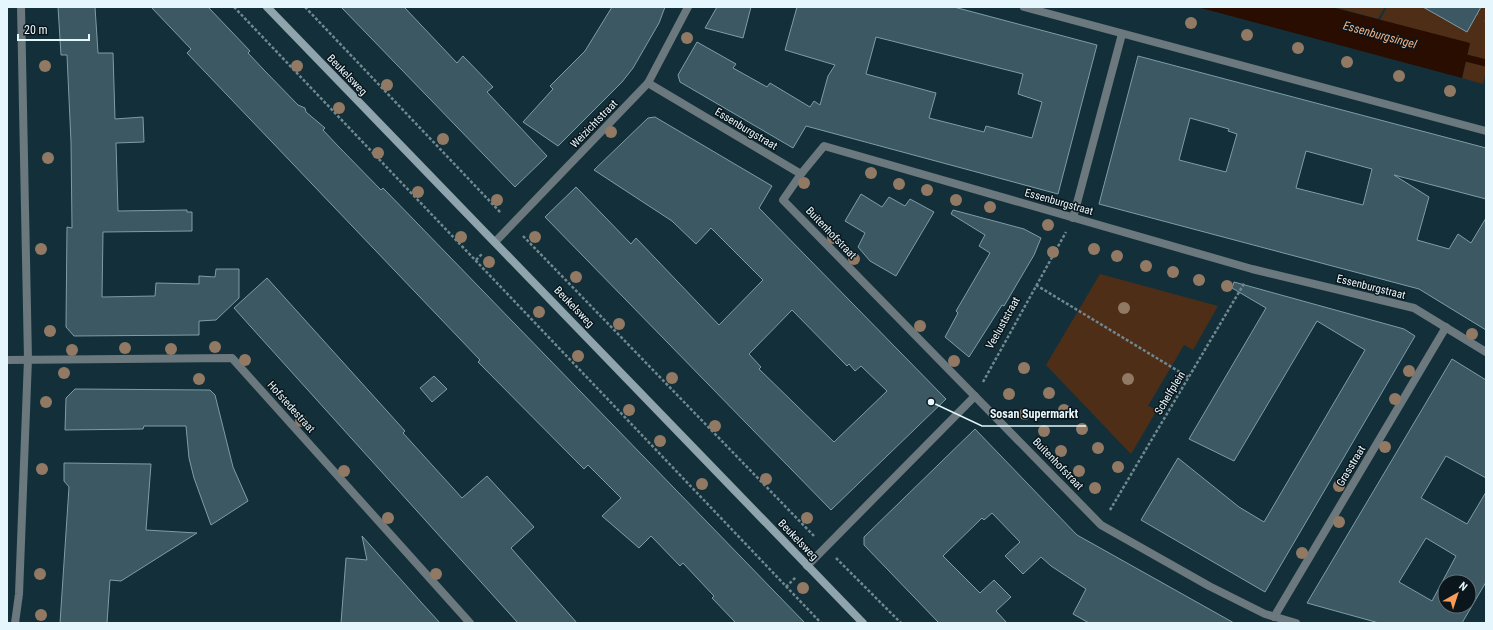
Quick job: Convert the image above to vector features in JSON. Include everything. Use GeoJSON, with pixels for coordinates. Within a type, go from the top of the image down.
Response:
{"type":"FeatureCollection","features":[{"type":"Feature","properties":{"kind":"main road","name":"Beukelsweg"},"geometry":{"type":"LineString","coordinates":[[267,7],[863,623]]}},
{"type":"Feature","properties":{"kind":"street"},"geometry":{"type":"LineString","coordinates":[[15,623],[19,594],[28,358],[21,7]]}},
{"type":"Feature","properties":{"kind":"street","name":"Weizichtstraat"},"geometry":{"type":"LineString","coordinates":[[496,242],[648,83],[688,7]]}},
{"type":"Feature","properties":{"kind":"street"},"geometry":{"type":"LineString","coordinates":[[1024,7],[1486,131]]}},
{"type":"Feature","properties":{"kind":"street"},"geometry":{"type":"LineString","coordinates":[[1073,218],[1122,34]]}},
{"type":"Feature","properties":{"kind":"street","name":"Essenburgstraat"},"geometry":{"type":"LineString","coordinates":[[648,83],[801,174],[824,146],[1252,269],[1414,308],[1486,352]]}},
{"type":"Feature","properties":{"kind":"street","name":"Buitenhofstraat"},"geometry":{"type":"LineString","coordinates":[[801,174],[783,200],[1101,525],[1208,586],[1265,614],[1296,623]]}},
{"type":"Feature","properties":{"kind":"street","name":"Grasstraat"},"geometry":{"type":"LineString","coordinates":[[1274,617],[1446,327]]}},
{"type":"Feature","properties":{"kind":"street","name":"Hofstedestraat"},"geometry":{"type":"LineString","coordinates":[[7,360],[28,358],[232,358],[470,623]]}},
{"type":"Feature","properties":{"kind":"street"},"geometry":{"type":"LineString","coordinates":[[807,566],[975,396]]}},
{"type":"Feature","properties":{"kind":"path"},"geometry":{"type":"LineString","coordinates":[[234,7],[821,623]]}},
{"type":"Feature","properties":{"kind":"path","name":"Beukelsweg"},"geometry":{"type":"LineString","coordinates":[[305,7],[512,225],[826,548],[901,623]]}},
{"type":"Feature","properties":{"kind":"path","name":"Veeluststraat"},"geometry":{"type":"LineString","coordinates":[[975,396],[1073,218]]}},
{"type":"Feature","properties":{"kind":"path","name":"Schelfplein"},"geometry":{"type":"LineString","coordinates":[[1101,525],[1252,269]]}},
{"type":"Feature","properties":{"kind":"path"},"geometry":{"type":"LineString","coordinates":[[1036,286],[1188,377]]}},
{"type":"Feature","properties":{"kind":"green space"},"geometry":{"type":"Polygon","coordinates":[[[1334,7],[1385,7],[1378,19],[1334,7]]]}},
{"type":"Feature","properties":{"kind":"green space"},"geometry":{"type":"Polygon","coordinates":[[[1387,7],[1486,7],[1486,71],[1483,84],[1462,78],[1470,44],[1380,20],[1387,7]]]}},
{"type":"Feature","properties":{"kind":"green space"},"geometry":{"type":"Polygon","coordinates":[[[1430,7],[1486,7],[1486,22],[1430,7]]]}},
{"type":"Feature","properties":{"kind":"green space"},"geometry":{"type":"Polygon","coordinates":[[[1100,274],[1218,306],[1193,350],[1184,345],[1148,406],[1157,410],[1131,454],[1046,365],[1100,274]]]}},
{"type":"Feature","properties":{"kind":"water"},"geometry":{"type":"Polygon","coordinates":[[[1197,7],[1331,7],[1470,43],[1462,78],[1197,7]]]}},
{"type":"Feature","properties":{"kind":"building"},"geometry":{"type":"Polygon","coordinates":[[[58,7],[95,7],[98,53],[113,53],[115,119],[143,117],[144,142],[116,143],[118,211],[187,210],[187,212],[192,212],[192,231],[103,232],[102,297],[155,296],[156,283],[199,284],[199,276],[215,277],[216,269],[239,269],[239,298],[216,320],[199,321],[199,335],[74,336],[66,327],[67,227],[72,228],[71,142],[67,55],[61,55],[58,7]]]}},
{"type":"Feature","properties":{"kind":"building"},"geometry":{"type":"Polygon","coordinates":[[[151,7],[208,7],[250,51],[248,53],[264,70],[298,105],[305,108],[306,112],[325,128],[323,130],[338,146],[381,190],[383,188],[805,623],[736,623],[712,598],[714,596],[683,563],[680,566],[651,536],[639,548],[602,516],[621,498],[588,465],[584,469],[478,362],[480,360],[187,53],[191,49],[151,7]]]}},
{"type":"Feature","properties":{"kind":"building"},"geometry":{"type":"Polygon","coordinates":[[[341,7],[404,7],[457,63],[463,56],[493,87],[487,92],[547,156],[515,187],[341,7]]]}},
{"type":"Feature","properties":{"kind":"building"},"geometry":{"type":"Polygon","coordinates":[[[612,7],[665,7],[659,23],[633,68],[622,82],[558,146],[523,122],[553,89],[550,86],[585,51],[612,7]]]}},
{"type":"Feature","properties":{"kind":"building"},"geometry":{"type":"Polygon","coordinates":[[[717,7],[751,7],[743,38],[705,28],[717,7]]]}},
{"type":"Feature","properties":{"kind":"building"},"geometry":{"type":"Polygon","coordinates":[[[797,7],[954,7],[1097,45],[1058,194],[806,126],[793,148],[680,82],[678,75],[697,42],[736,64],[733,68],[767,87],[770,83],[810,107],[814,101],[820,105],[828,76],[835,65],[785,50],[797,7]],[[876,37],[866,74],[936,93],[929,118],[984,132],[986,126],[1032,138],[1042,102],[1018,94],[1023,74],[876,37]]]}},
{"type":"Feature","properties":{"kind":"building"},"geometry":{"type":"Polygon","coordinates":[[[1423,7],[1481,7],[1467,32],[1423,7]]]}},
{"type":"Feature","properties":{"kind":"building"},"geometry":{"type":"Polygon","coordinates":[[[1138,56],[1486,148],[1486,199],[1394,175],[1429,197],[1417,240],[1449,249],[1458,234],[1471,243],[1486,218],[1486,330],[1419,289],[1099,204],[1138,56]],[[1190,118],[1179,160],[1226,172],[1237,134],[1228,131],[1229,129],[1190,118]],[[1306,151],[1296,188],[1363,205],[1372,169],[1306,151]]]}},
{"type":"Feature","properties":{"kind":"building"},"geometry":{"type":"Polygon","coordinates":[[[655,117],[772,186],[759,208],[946,399],[831,510],[545,217],[576,187],[631,244],[636,238],[719,325],[763,280],[711,228],[696,244],[672,221],[594,170],[648,118],[655,117]],[[792,310],[749,354],[761,367],[759,369],[834,442],[887,391],[861,366],[855,371],[849,364],[847,366],[792,310]]]}},
{"type":"Feature","properties":{"kind":"building"},"geometry":{"type":"Polygon","coordinates":[[[861,194],[882,207],[889,197],[905,206],[910,199],[934,212],[896,276],[870,261],[858,247],[865,233],[845,221],[861,194]]]}},
{"type":"Feature","properties":{"kind":"building"},"geometry":{"type":"Polygon","coordinates":[[[953,210],[1024,229],[1041,238],[1034,255],[1004,306],[1002,305],[969,357],[945,337],[958,313],[956,311],[990,253],[979,246],[985,235],[951,214],[953,210]]]}},
{"type":"Feature","properties":{"kind":"building"},"geometry":{"type":"Polygon","coordinates":[[[267,278],[405,431],[403,433],[462,498],[487,476],[534,527],[511,548],[577,623],[518,623],[251,327],[234,308],[267,278]]]}},
{"type":"Feature","properties":{"kind":"building"},"geometry":{"type":"Polygon","coordinates":[[[1234,282],[1404,329],[1415,336],[1265,592],[1141,520],[1178,458],[1239,507],[1264,522],[1365,350],[1317,321],[1234,461],[1189,439],[1266,308],[1232,288],[1234,282]]]}},
{"type":"Feature","properties":{"kind":"building"},"geometry":{"type":"Polygon","coordinates":[[[1452,359],[1486,380],[1486,478],[1446,456],[1421,498],[1467,524],[1486,492],[1486,582],[1477,597],[1477,574],[1446,574],[1456,556],[1426,538],[1399,582],[1432,601],[1437,592],[1437,614],[1467,614],[1462,623],[1379,623],[1307,603],[1452,359]]]}},
{"type":"Feature","properties":{"kind":"building"},"geometry":{"type":"Polygon","coordinates":[[[434,376],[447,389],[432,402],[420,388],[434,376]]]}},
{"type":"Feature","properties":{"kind":"building"},"geometry":{"type":"Polygon","coordinates":[[[75,389],[210,390],[215,395],[233,467],[248,501],[211,525],[194,478],[189,458],[186,426],[144,426],[143,429],[65,430],[66,398],[75,389]]]}},
{"type":"Feature","properties":{"kind":"building"},"geometry":{"type":"Polygon","coordinates":[[[975,429],[1077,535],[1234,623],[1089,623],[1073,614],[1086,589],[1051,566],[1041,557],[1023,574],[1005,556],[1020,542],[992,513],[984,520],[982,518],[943,556],[980,593],[994,580],[1011,597],[996,611],[1007,623],[939,623],[864,545],[864,537],[975,429]]]}},
{"type":"Feature","properties":{"kind":"building"},"geometry":{"type":"Polygon","coordinates":[[[64,463],[151,464],[146,530],[197,533],[121,581],[110,580],[107,623],[60,623],[69,487],[64,481],[64,463]]]}},
{"type":"Feature","properties":{"kind":"building"},"geometry":{"type":"Polygon","coordinates":[[[362,536],[440,623],[341,623],[346,558],[367,560],[362,536]]]}},
{"type":"Feature","properties":{"kind":"waterway","name":"Essenburgsingel"},"geometry":{"type":"LineString","coordinates":[[1458,56],[1486,63]]}},
{"type":"Feature","properties":{"kind":"place","name":"Sosan Supermarkt"},"geometry":{"type":"Point","coordinates":[931,402]}}]}
